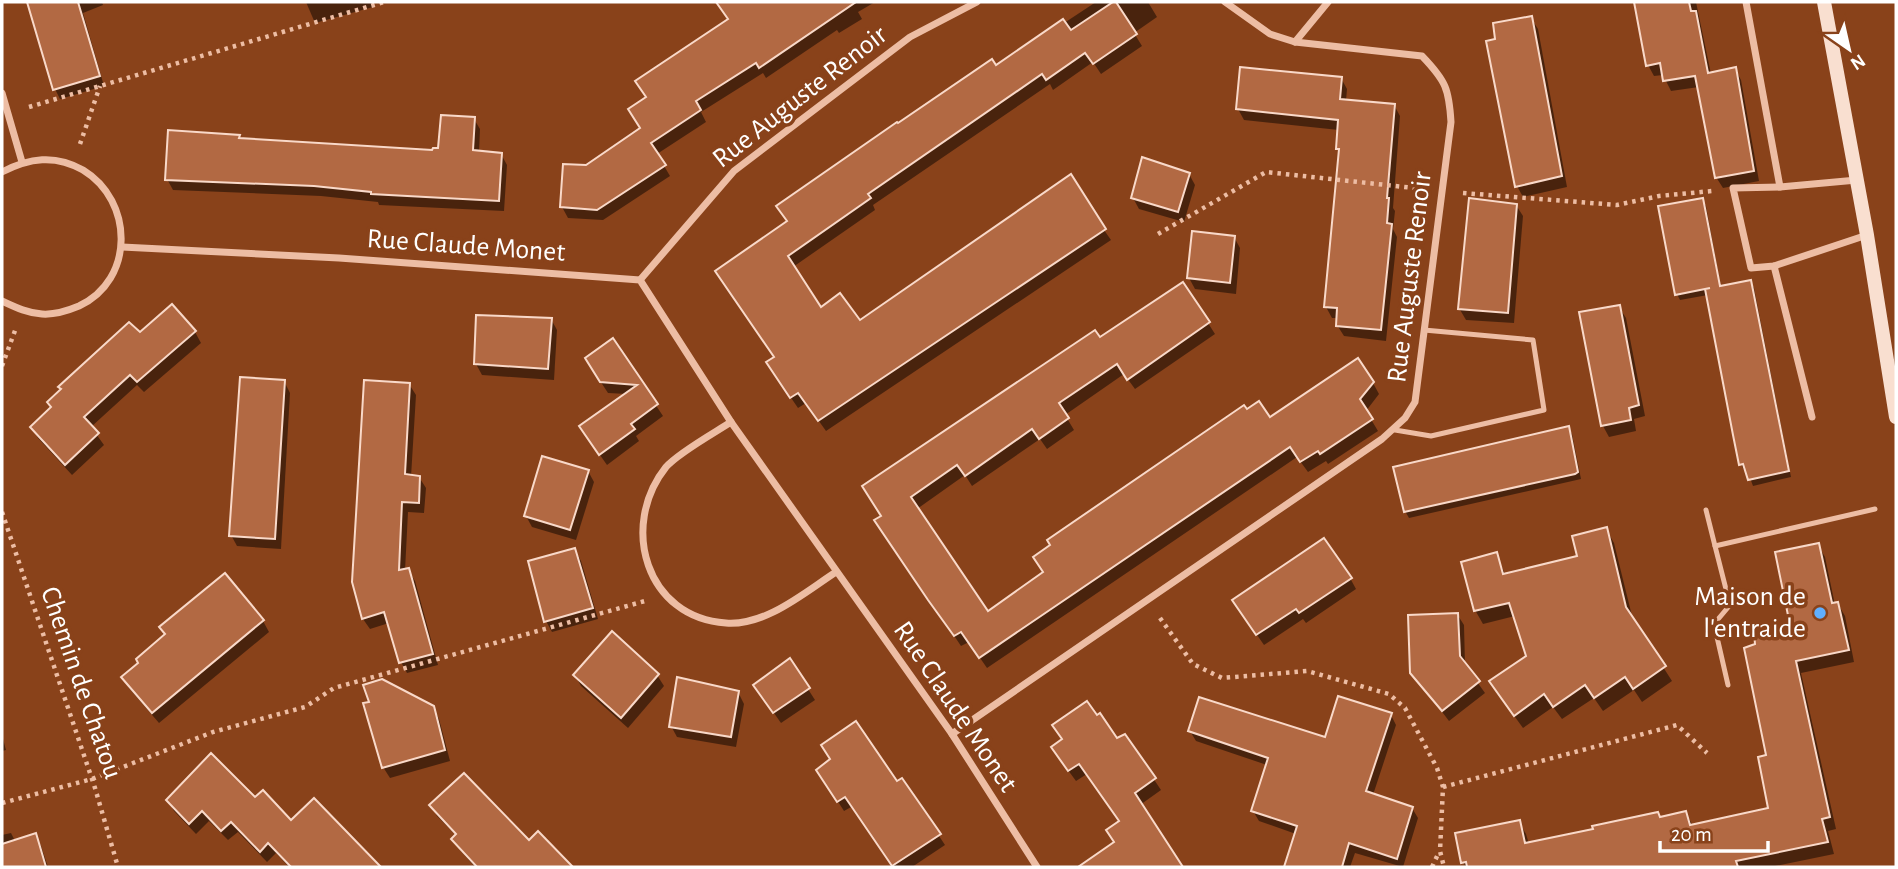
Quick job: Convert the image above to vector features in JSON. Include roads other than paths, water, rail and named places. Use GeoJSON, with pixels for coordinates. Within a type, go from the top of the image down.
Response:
{"type":"FeatureCollection","features":[{"type":"Feature","properties":{"kind":"main road"},"geometry":{"type":"LineString","coordinates":[[1824,2],[1867,234],[1896,417]]}},
{"type":"Feature","properties":{"kind":"street","name":"Rue Auguste Renoir"},"geometry":{"type":"LineString","coordinates":[[640,280],[734,171],[910,37],[977,2]]}},
{"type":"Feature","properties":{"kind":"street","name":"Rue Auguste Renoir"},"geometry":{"type":"LineString","coordinates":[[952,734],[1395,430],[1415,402],[1451,122],[1449,93],[1435,69],[1422,56],[1295,42],[1270,34],[1225,2]]}},
{"type":"Feature","properties":{"kind":"street"},"geometry":{"type":"LineString","coordinates":[[1295,42],[1328,2]]}},
{"type":"Feature","properties":{"kind":"street"},"geometry":{"type":"LineString","coordinates":[[1746,2],[1780,187]]}},
{"type":"Feature","properties":{"kind":"street"},"geometry":{"type":"LineString","coordinates":[[2,93],[22,162]]}},
{"type":"Feature","properties":{"kind":"street"},"geometry":{"type":"LineString","coordinates":[[2,172],[22,162],[48,159],[73,164],[95,178],[111,197],[121,221],[122,247],[115,269],[104,288],[86,302],[66,311],[44,314],[22,311],[2,301]]}},
{"type":"Feature","properties":{"kind":"street"},"geometry":{"type":"LineString","coordinates":[[1857,180],[1733,188],[1751,268],[1774,266],[1867,234]]}},
{"type":"Feature","properties":{"kind":"street","name":"Rue Claude Monet"},"geometry":{"type":"LineString","coordinates":[[122,247],[339,258],[640,280],[731,422],[952,734],[1037,867]]}},
{"type":"Feature","properties":{"kind":"street"},"geometry":{"type":"LineString","coordinates":[[1774,266],[1812,417]]}},
{"type":"Feature","properties":{"kind":"street"},"geometry":{"type":"LineString","coordinates":[[731,422],[668,464],[652,487],[643,514],[641,538],[646,565],[666,595],[682,611],[728,623],[755,618],[783,607],[836,572]]}},
{"type":"Feature","properties":{"kind":"lane"},"geometry":{"type":"LineString","coordinates":[[1395,430],[1432,436],[1544,410],[1533,340],[1424,330]]}},
{"type":"Feature","properties":{"kind":"lane"},"geometry":{"type":"LineString","coordinates":[[1715,546],[1875,509]]}},
{"type":"Feature","properties":{"kind":"lane"},"geometry":{"type":"LineString","coordinates":[[1706,510],[1730,606],[1714,624],[1728,685]]}},
{"type":"Feature","properties":{"kind":"place","name":"Maison de l'entraide"},"geometry":{"type":"Point","coordinates":[1820,613]}}]}
